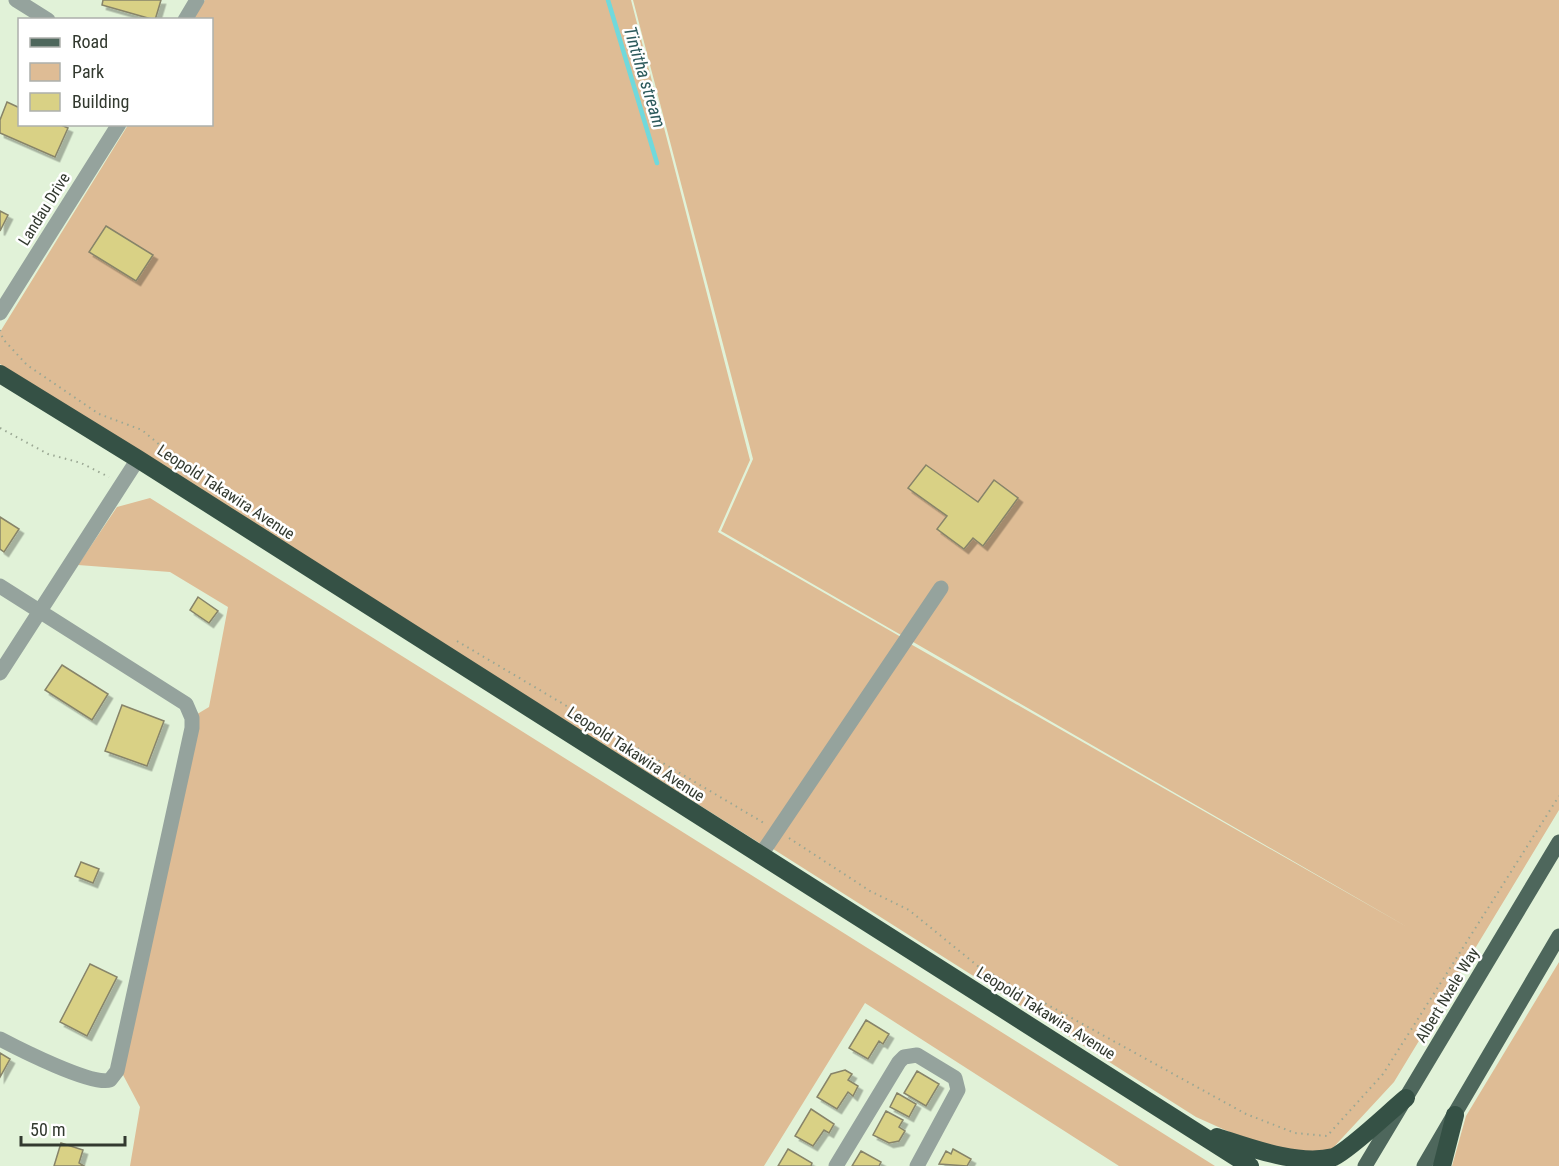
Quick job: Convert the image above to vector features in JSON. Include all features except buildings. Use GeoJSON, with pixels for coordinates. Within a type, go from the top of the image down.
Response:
{"type":"FeatureCollection","features":[{"type":"Feature","properties":{"kind":"highway","name":"Leopold Takawira Avenue"},"geometry":{"type":"LineString","coordinates":[[0,374],[138,459],[1250,1166]]}},
{"type":"Feature","properties":{"kind":"highway"},"geometry":{"type":"LineString","coordinates":[[1192,1129],[1294,1161],[1315,1161],[1334,1157],[1406,1098]]}},
{"type":"Feature","properties":{"kind":"highway"},"geometry":{"type":"LineString","coordinates":[[1442,1166],[1455,1115]]}},
{"type":"Feature","properties":{"kind":"highway"},"geometry":{"type":"LineString","coordinates":[[1192,1129],[1229,1166]]}},
{"type":"Feature","properties":{"kind":"main road","name":"Albert Nxele Way"},"geometry":{"type":"LineString","coordinates":[[1365,1166],[1559,842]]}},
{"type":"Feature","properties":{"kind":"main road"},"geometry":{"type":"LineString","coordinates":[[1424,1166],[1559,936]]}},
{"type":"Feature","properties":{"kind":"street"},"geometry":{"type":"LineString","coordinates":[[16,0],[45,18]]}},
{"type":"Feature","properties":{"kind":"street"},"geometry":{"type":"LineString","coordinates":[[186,18],[197,0]]}},
{"type":"Feature","properties":{"kind":"street","name":"Landau Drive"},"geometry":{"type":"LineString","coordinates":[[1,308],[118,126]]}},
{"type":"Feature","properties":{"kind":"street"},"geometry":{"type":"LineString","coordinates":[[0,673],[42,612],[138,459]]}},
{"type":"Feature","properties":{"kind":"street"},"geometry":{"type":"LineString","coordinates":[[0,586],[186,704],[192,728],[117,1071],[110,1080],[99,1081],[72,1072],[0,1039]]}},
{"type":"Feature","properties":{"kind":"street"},"geometry":{"type":"LineString","coordinates":[[760,856],[941,588]]}},
{"type":"Feature","properties":{"kind":"street"},"geometry":{"type":"LineString","coordinates":[[836,1166],[899,1062],[910,1055],[917,1055],[955,1078],[958,1090],[917,1166]]}},
{"type":"Feature","properties":{"kind":"path"},"geometry":{"type":"LineString","coordinates":[[0,330],[3,339],[27,365],[99,414],[142,430],[193,474],[235,498],[281,530]]}},
{"type":"Feature","properties":{"kind":"path"},"geometry":{"type":"LineString","coordinates":[[0,428],[48,454],[81,463],[122,486]]}},
{"type":"Feature","properties":{"kind":"path"},"geometry":{"type":"LineString","coordinates":[[447,636],[777,830],[870,891],[909,910],[980,967],[1246,1114],[1295,1133],[1327,1136],[1383,1074],[1559,796]]}},
{"type":"Feature","properties":{"kind":"green space"},"geometry":{"type":"Polygon","coordinates":[[[205,0],[631,0],[750,460],[718,532],[901,637],[761,844],[0,364],[0,332],[127,126],[213,126],[213,18],[194,18],[205,0]]]}},
{"type":"Feature","properties":{"kind":"green space"},"geometry":{"type":"Polygon","coordinates":[[[633,0],[1559,0],[1559,810],[1394,1082],[1331,1150],[1296,1153],[1234,1134],[1196,1117],[770,847],[907,642],[1409,928],[721,531],[753,459],[633,0]]]}},
{"type":"Feature","properties":{"kind":"green space"},"geometry":{"type":"Polygon","coordinates":[[[150,498],[1215,1166],[1119,1166],[865,1003],[764,1166],[130,1166],[140,1107],[122,1073],[194,716],[209,707],[228,607],[170,572],[78,565],[117,507],[150,498]]]}},
{"type":"Feature","properties":{"kind":"green space"},"geometry":{"type":"Polygon","coordinates":[[[1559,962],[1559,1166],[1452,1166],[1466,1116],[1559,962]]]}},
{"type":"Feature","properties":{"kind":"waterway","name":"Tintitha stream"},"geometry":{"type":"LineString","coordinates":[[608,0],[657,163]]}}]}
